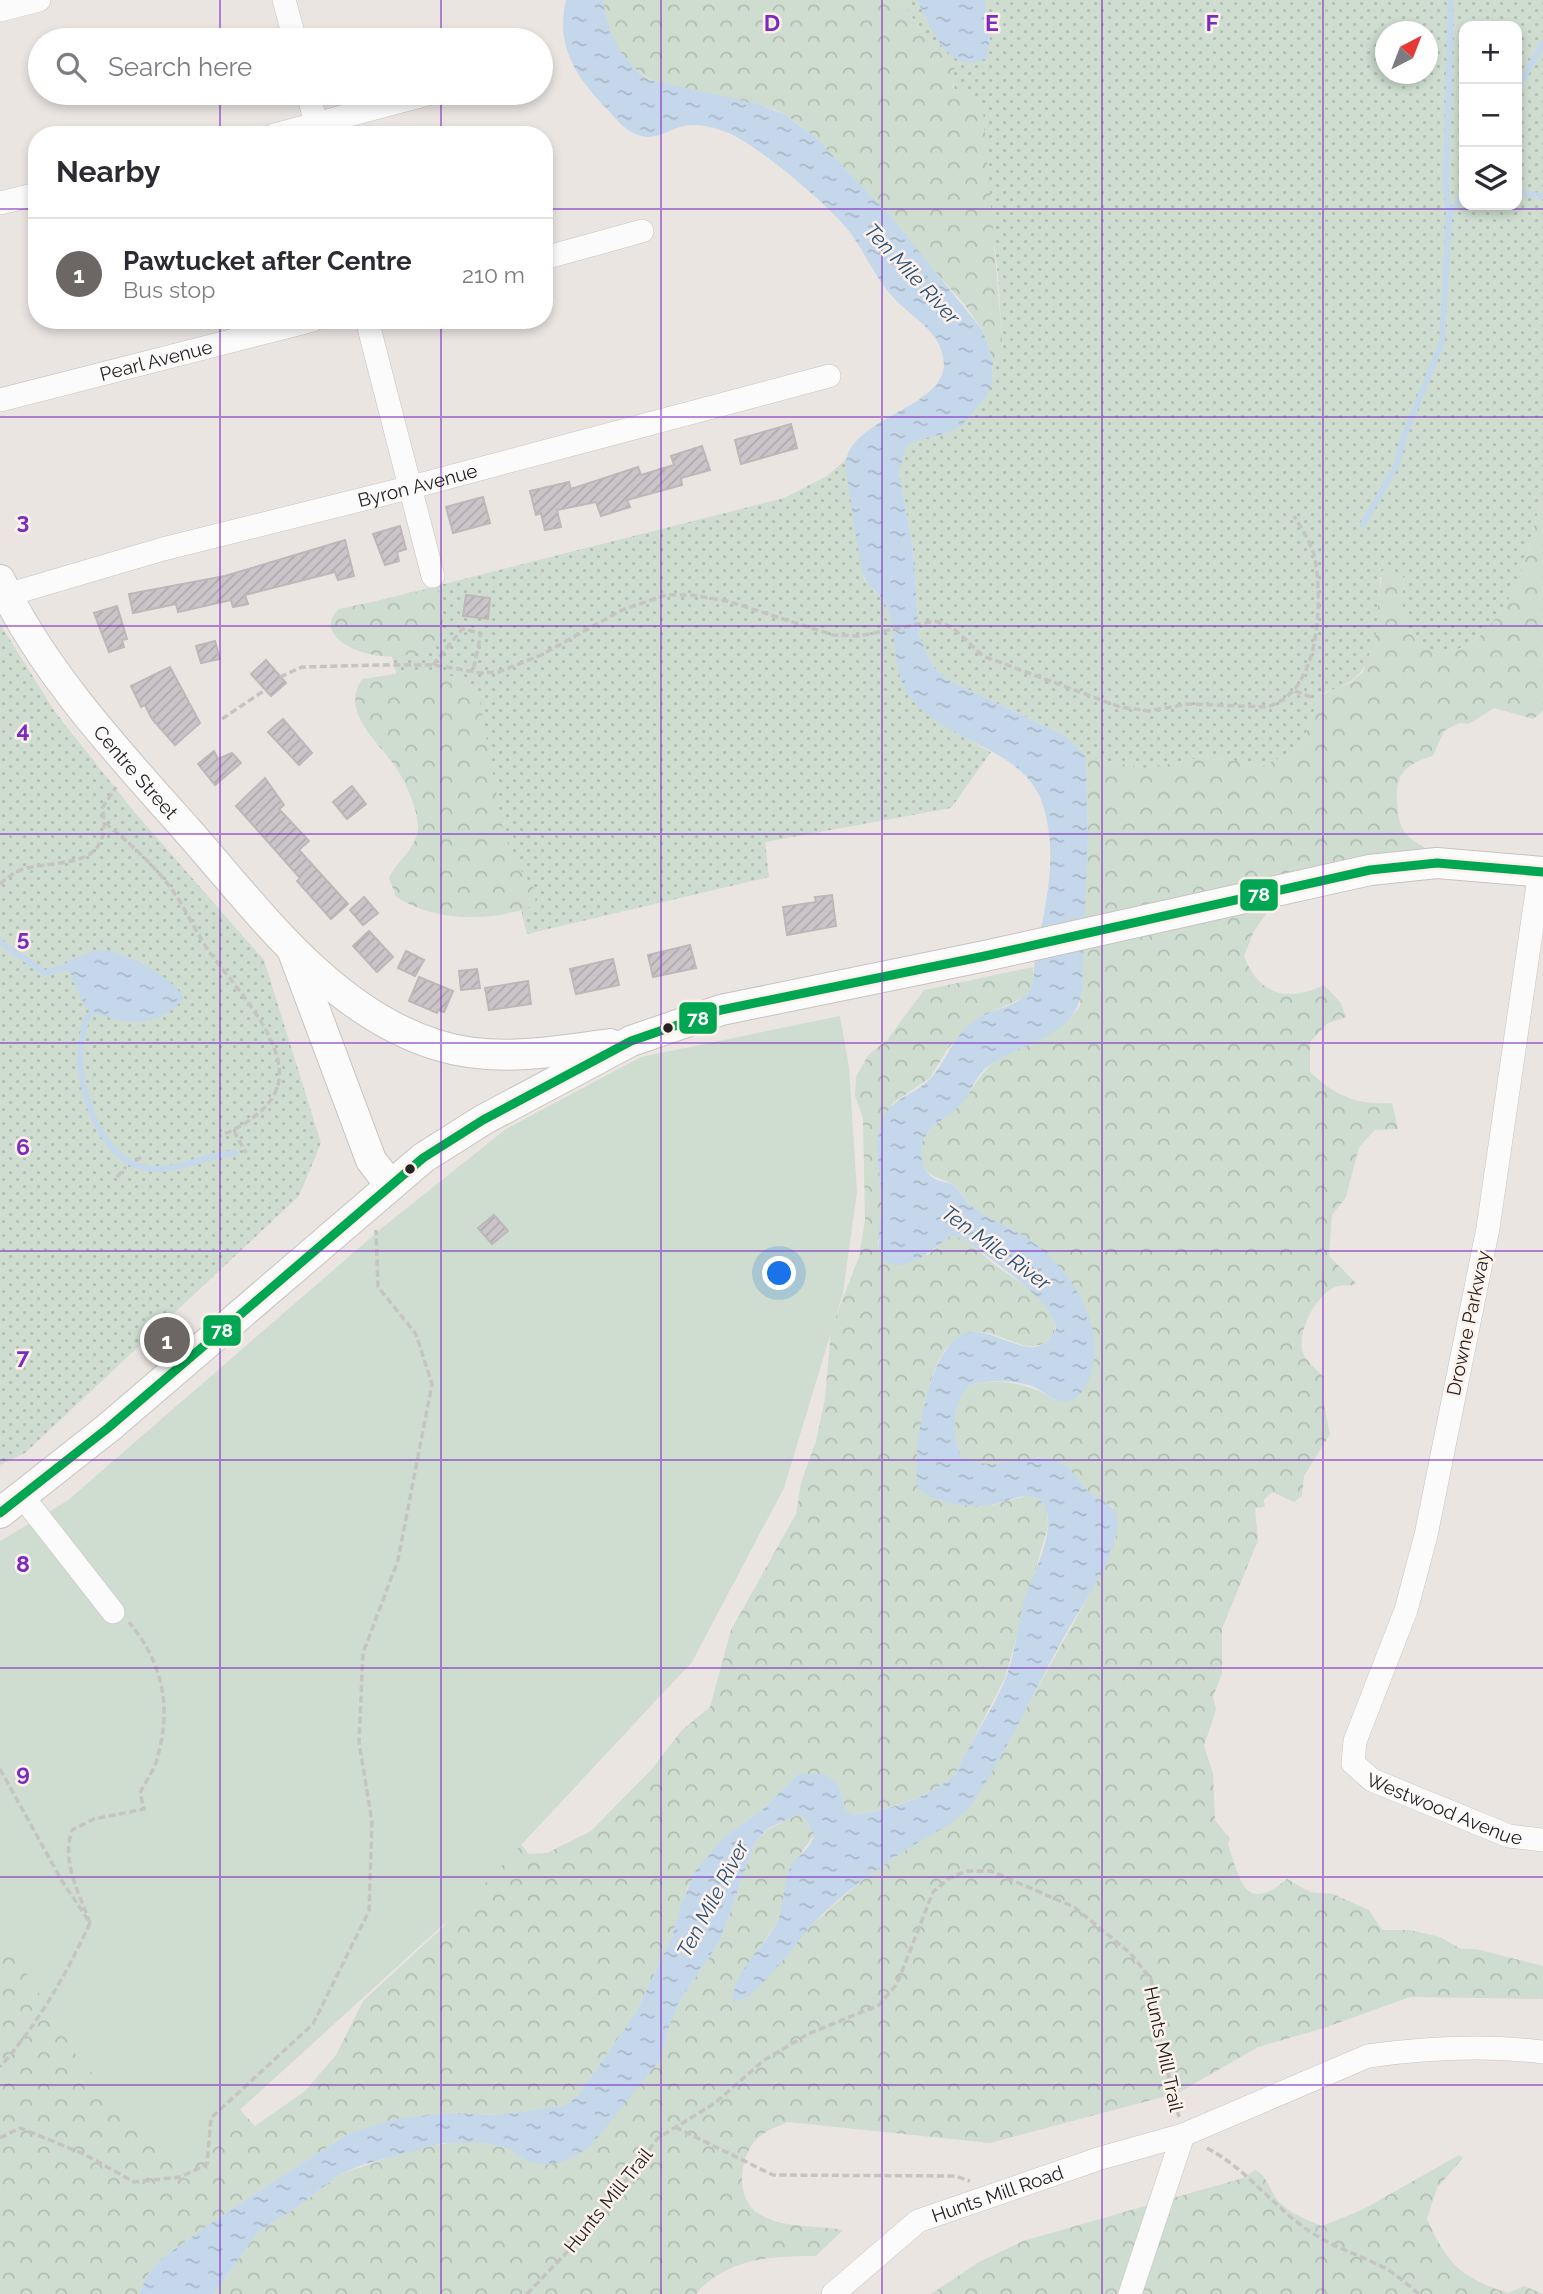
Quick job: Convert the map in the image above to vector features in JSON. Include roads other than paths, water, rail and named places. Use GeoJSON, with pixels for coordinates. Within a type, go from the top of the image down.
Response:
{"type":"FeatureCollection","features":[{"type":"Feature","properties":{"kind":"main road","name":"Centre Street"},"geometry":{"type":"LineString","coordinates":[[4,588],[76,698],[141,778],[292,949],[353,1000],[397,1029],[438,1046],[516,1057],[631,1041]]}},
{"type":"Feature","properties":{"kind":"main road"},"geometry":{"type":"LineString","coordinates":[[11,1505],[108,1428],[383,1191],[456,1135],[631,1041],[720,1010],[1403,866],[1481,865],[1542,871]]}},
{"type":"Feature","properties":{"kind":"main road","name":"Centre Street"},"geometry":{"type":"LineString","coordinates":[[292,949],[383,1191]]}},
{"type":"Feature","properties":{"kind":"street"},"geometry":{"type":"LineString","coordinates":[[0,10],[39,0]]}},
{"type":"Feature","properties":{"kind":"street"},"geometry":{"type":"LineString","coordinates":[[284,0],[292,28]]}},
{"type":"Feature","properties":{"kind":"street"},"geometry":{"type":"LineString","coordinates":[[311,105],[316,126]]}},
{"type":"Feature","properties":{"kind":"street"},"geometry":{"type":"LineString","coordinates":[[327,126],[394,105]]}},
{"type":"Feature","properties":{"kind":"street"},"geometry":{"type":"LineString","coordinates":[[0,203],[28,196]]}},
{"type":"Feature","properties":{"kind":"street"},"geometry":{"type":"LineString","coordinates":[[553,256],[642,231]]}},
{"type":"Feature","properties":{"kind":"street","name":"Pearl Avenue"},"geometry":{"type":"LineString","coordinates":[[0,400],[278,329]]}},
{"type":"Feature","properties":{"kind":"street"},"geometry":{"type":"LineString","coordinates":[[369,329],[433,576]]}},
{"type":"Feature","properties":{"kind":"street","name":"Byron Avenue"},"geometry":{"type":"LineString","coordinates":[[4,588],[412,487],[829,376]]}},
{"type":"Feature","properties":{"kind":"street","name":"Drowne Parkway"},"geometry":{"type":"LineString","coordinates":[[1353,1763],[1355,1741],[1406,1610],[1426,1535],[1488,1228],[1542,871]]}},
{"type":"Feature","properties":{"kind":"street"},"geometry":{"type":"LineString","coordinates":[[11,1505],[113,1612]]}},
{"type":"Feature","properties":{"kind":"street","name":"Westwood Avenue"},"geometry":{"type":"LineString","coordinates":[[1353,1763],[1372,1780],[1509,1836],[1543,1840]]}},
{"type":"Feature","properties":{"kind":"street","name":"Hunts Mill Road"},"geometry":{"type":"LineString","coordinates":[[833,2294],[918,2221],[1101,2158],[1184,2136],[1302,2082],[1368,2056],[1401,2052],[1509,2048],[1543,2052]]}},
{"type":"Feature","properties":{"kind":"street"},"geometry":{"type":"LineString","coordinates":[[1130,2294],[1184,2136]]}},
{"type":"Feature","properties":{"kind":"water","name":"Ten Mile River"},"geometry":{"type":"Polygon","coordinates":[[[566,0],[603,0],[608,24],[618,46],[631,65],[650,80],[757,104],[784,114],[815,137],[893,219],[983,331],[993,362],[992,383],[987,396],[963,424],[948,433],[918,440],[906,447],[899,472],[913,549],[919,636],[933,666],[946,679],[1066,736],[1086,757],[1088,836],[1082,988],[1078,1005],[1059,1029],[1000,1059],[982,1072],[962,1103],[928,1132],[921,1148],[922,1157],[924,1167],[933,1178],[953,1185],[974,1208],[1027,1238],[1047,1254],[1071,1281],[1088,1314],[1093,1331],[1093,1366],[1086,1386],[1076,1398],[1055,1400],[1032,1386],[1009,1382],[969,1385],[959,1402],[955,1420],[956,1439],[962,1458],[991,1464],[1040,1458],[1064,1465],[1089,1492],[1114,1510],[1118,1520],[1117,1534],[1106,1565],[971,1806],[949,1824],[896,1856],[846,1893],[812,1925],[764,1982],[753,1992],[733,2002],[734,1991],[743,1970],[777,1922],[789,1870],[810,1845],[814,1835],[805,1818],[797,1815],[767,1829],[755,1842],[720,1941],[683,1996],[670,2024],[660,2060],[589,2148],[564,2161],[547,2165],[529,2162],[509,2149],[485,2143],[443,2143],[362,2165],[340,2174],[299,2206],[258,2232],[214,2294],[139,2294],[148,2274],[165,2256],[230,2210],[346,2135],[394,2119],[450,2113],[499,2115],[566,2105],[579,2094],[635,2014],[672,1937],[682,1902],[696,1870],[725,1836],[760,1812],[798,1774],[825,1774],[839,1786],[845,1809],[852,1815],[879,1811],[906,1802],[933,1790],[955,1775],[1005,1680],[1024,1602],[1039,1563],[1047,1531],[1048,1517],[1045,1506],[1032,1496],[975,1506],[955,1504],[918,1489],[917,1452],[932,1378],[952,1342],[966,1333],[978,1332],[1028,1347],[1039,1346],[1048,1341],[1056,1329],[1052,1317],[1032,1292],[963,1238],[950,1236],[923,1256],[902,1265],[892,1264],[885,1259],[879,1243],[882,1204],[878,1137],[884,1117],[900,1100],[931,1078],[958,1037],[971,1023],[1017,1002],[1029,992],[1046,905],[1050,868],[1049,831],[1037,791],[1024,774],[1007,761],[930,717],[914,702],[900,678],[889,613],[882,598],[863,574],[846,461],[852,446],[864,433],[929,392],[939,380],[944,366],[941,349],[928,329],[886,289],[843,224],[804,187],[754,148],[726,132],[705,126],[683,126],[647,137],[631,132],[622,125],[586,85],[571,60],[563,32],[566,0]]]}},
{"type":"Feature","properties":{"kind":"water"},"geometry":{"type":"Polygon","coordinates":[[[917,0],[985,0],[990,39],[987,58],[973,62],[951,56],[935,35],[917,0]]]}},
{"type":"Feature","properties":{"kind":"water"},"geometry":{"type":"Polygon","coordinates":[[[109,950],[161,975],[184,998],[168,1012],[141,1022],[92,1012],[80,996],[66,962],[90,952],[109,950]]]}},
{"type":"Feature","properties":{"kind":"waterway"},"geometry":{"type":"LineString","coordinates":[[1363,524],[1396,466],[1403,439],[1442,342],[1449,216],[1446,180],[1451,0]]}},
{"type":"Feature","properties":{"kind":"waterway"},"geometry":{"type":"LineString","coordinates":[[1520,84],[1543,43]]}},
{"type":"Feature","properties":{"kind":"waterway"},"geometry":{"type":"LineString","coordinates":[[1522,194],[1543,196]]}},
{"type":"Feature","properties":{"kind":"waterway"},"geometry":{"type":"LineString","coordinates":[[1450,214],[1459,201]]}},
{"type":"Feature","properties":{"kind":"waterway"},"geometry":{"type":"LineString","coordinates":[[0,942],[45,973],[67,967]]}},
{"type":"Feature","properties":{"kind":"waterway"},"geometry":{"type":"LineString","coordinates":[[92,1013],[87,1017],[80,1060],[85,1092],[98,1126],[118,1154],[131,1163],[157,1169],[235,1153]]}},
{"type":"Feature","properties":{"kind":"place","name":"Pawtucket after Centre"},"geometry":{"type":"Point","coordinates":[167,1340]}}]}
